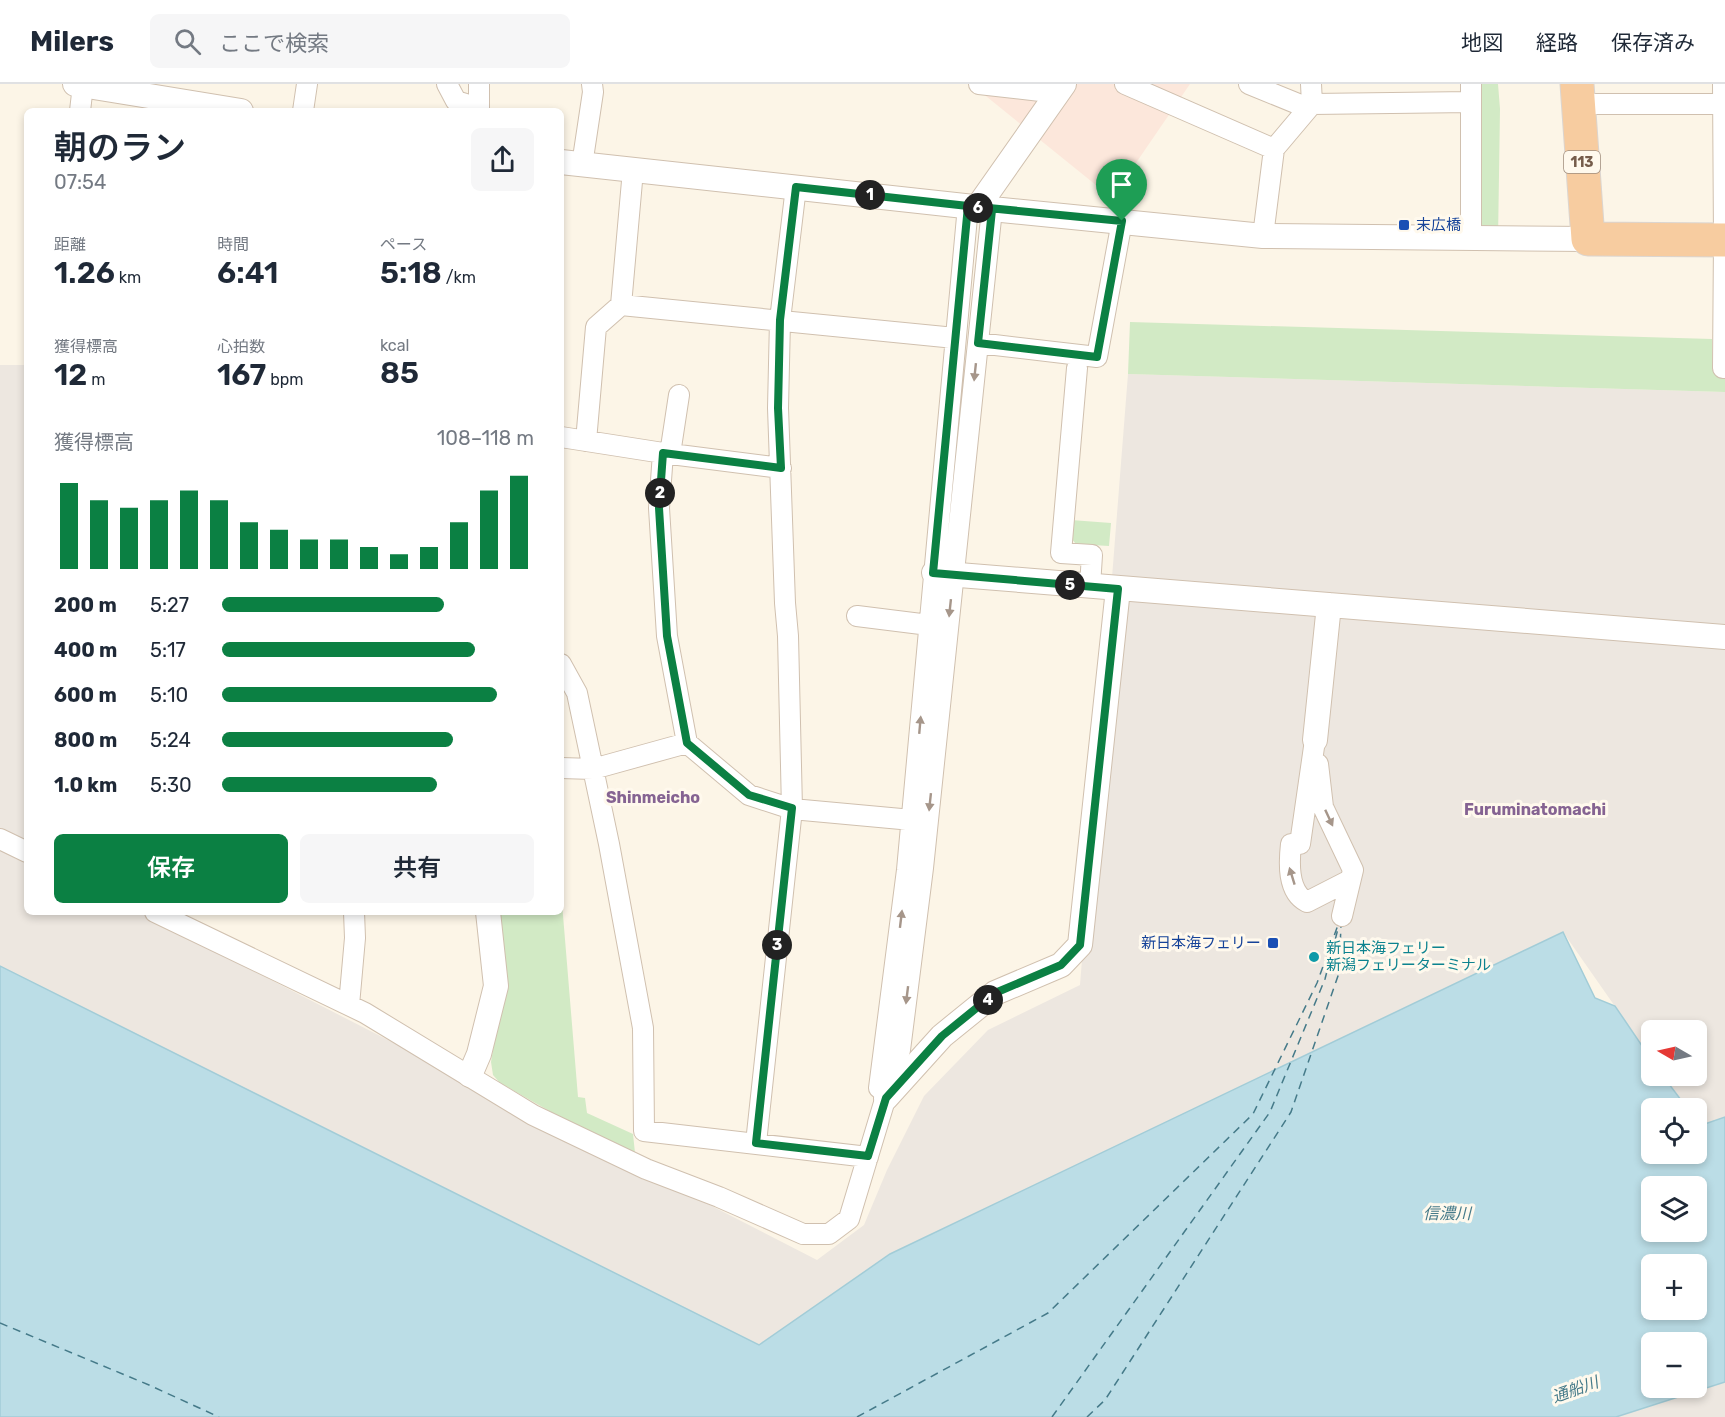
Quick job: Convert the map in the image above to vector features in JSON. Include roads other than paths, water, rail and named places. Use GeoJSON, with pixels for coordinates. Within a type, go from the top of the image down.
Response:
{"type":"FeatureCollection","features":[{"type":"Feature","properties":{"kind":"highway","name":"113"},"geometry":{"type":"LineString","coordinates":[[1578,94],[1588,239]]}},
{"type":"Feature","properties":{"kind":"highway"},"geometry":{"type":"LineString","coordinates":[[1588,239],[1725,240]]}},
{"type":"Feature","properties":{"kind":"street"},"geometry":{"type":"LineString","coordinates":[[303,108],[307,84]]}},
{"type":"Feature","properties":{"kind":"street"},"geometry":{"type":"LineString","coordinates":[[447,84],[456,101],[476,108]]}},
{"type":"Feature","properties":{"kind":"street"},"geometry":{"type":"LineString","coordinates":[[479,84],[479,108]]}},
{"type":"Feature","properties":{"kind":"street"},"geometry":{"type":"LineString","coordinates":[[592,84],[593,92],[572,163],[979,208],[1263,236],[1588,239]]}},
{"type":"Feature","properties":{"kind":"street"},"geometry":{"type":"LineString","coordinates":[[979,84],[1061,88]]}},
{"type":"Feature","properties":{"kind":"street"},"geometry":{"type":"LineString","coordinates":[[1125,84],[1274,149]]}},
{"type":"Feature","properties":{"kind":"street"},"geometry":{"type":"LineString","coordinates":[[1249,84],[1310,106],[1471,93],[1471,239]]}},
{"type":"Feature","properties":{"kind":"street"},"geometry":{"type":"LineString","coordinates":[[1263,236],[1274,149],[1310,106],[1311,84]]}},
{"type":"Feature","properties":{"kind":"street"},"geometry":{"type":"LineString","coordinates":[[1723,84],[1725,240],[1723,368],[1725,368]]}},
{"type":"Feature","properties":{"kind":"street"},"geometry":{"type":"LineString","coordinates":[[80,108],[79,85],[150,103],[207,108]]}},
{"type":"Feature","properties":{"kind":"street"},"geometry":{"type":"LineString","coordinates":[[161,915],[349,1005],[470,1075],[533,1115],[646,1169],[719,1197],[803,1234],[829,1234],[849,1219],[900,1050],[903,1027],[923,868],[944,574],[955,338],[979,208],[1061,88]]}},
{"type":"Feature","properties":{"kind":"street"},"geometry":{"type":"LineString","coordinates":[[1578,94],[1724,104]]}},
{"type":"Feature","properties":{"kind":"street"},"geometry":{"type":"LineString","coordinates":[[586,441],[596,327],[621,305],[633,170]]}},
{"type":"Feature","properties":{"kind":"street"},"geometry":{"type":"LineString","coordinates":[[756,1143],[792,808],[788,636],[778,408],[780,320],[796,187]]}},
{"type":"Feature","properties":{"kind":"street"},"geometry":{"type":"LineString","coordinates":[[870,1150],[912,820],[928,625],[944,574],[978,343],[979,208]]}},
{"type":"Feature","properties":{"kind":"street"},"geometry":{"type":"LineString","coordinates":[[978,343],[1097,357],[1122,221]]}},
{"type":"Feature","properties":{"kind":"street"},"geometry":{"type":"LineString","coordinates":[[621,305],[955,338]]}},
{"type":"Feature","properties":{"kind":"street"},"geometry":{"type":"LineString","coordinates":[[1077,368],[1061,553],[1092,555],[1090,586]]}},
{"type":"Feature","properties":{"kind":"street"},"geometry":{"type":"LineString","coordinates":[[679,395],[666,453],[659,508],[667,636],[687,743],[749,795],[792,808],[912,820]]}},
{"type":"Feature","properties":{"kind":"street"},"geometry":{"type":"LineString","coordinates":[[564,437],[781,468]]}},
{"type":"Feature","properties":{"kind":"street"},"geometry":{"type":"LineString","coordinates":[[944,574],[1725,637]]}},
{"type":"Feature","properties":{"kind":"street"},"geometry":{"type":"LineString","coordinates":[[886,1098],[942,1036],[995,993],[1061,965],[1080,945],[1118,589]]}},
{"type":"Feature","properties":{"kind":"street"},"geometry":{"type":"LineString","coordinates":[[1329,605],[1315,740],[1300,844],[1292,844],[1288,872],[1298,893],[1307,902],[1350,880]]}},
{"type":"Feature","properties":{"kind":"street"},"geometry":{"type":"LineString","coordinates":[[857,616],[928,625]]}},
{"type":"Feature","properties":{"kind":"street"},"geometry":{"type":"LineString","coordinates":[[564,669],[577,693],[643,1028],[644,1131],[756,1143],[870,1150]]}},
{"type":"Feature","properties":{"kind":"street"},"geometry":{"type":"LineString","coordinates":[[1315,740],[1323,807],[1353,870],[1342,916]]}},
{"type":"Feature","properties":{"kind":"street"},"geometry":{"type":"LineString","coordinates":[[564,768],[593,769],[687,743]]}},
{"type":"Feature","properties":{"kind":"street"},"geometry":{"type":"LineString","coordinates":[[0,839],[24,851]]}},
{"type":"Feature","properties":{"kind":"street"},"geometry":{"type":"LineString","coordinates":[[349,1005],[355,938],[354,915]]}},
{"type":"Feature","properties":{"kind":"street"},"geometry":{"type":"LineString","coordinates":[[470,1075],[479,1054],[496,986],[488,915]]}},
{"type":"Feature","properties":{"kind":"water","name":"信濃川"},"geometry":{"type":"Polygon","coordinates":[[[1563,932],[1595,998],[1615,1006],[1641,1044],[1641,1086],[1670,1086],[1680,1098],[1641,1098],[1641,1164],[1707,1164],[1707,1123],[1725,1117],[1725,1382],[1707,1388],[1707,1332],[1641,1332],[1641,1398],[1675,1398],[1616,1417],[0,1417],[0,966],[759,1345],[890,1254],[1563,932]]]}},
{"type":"Feature","properties":{"kind":"place","name":"末広橋"},"geometry":{"type":"Point","coordinates":[1404,225]}},
{"type":"Feature","properties":{"kind":"place","name":"新日本海フェリー"},"geometry":{"type":"Point","coordinates":[1273,943]}},
{"type":"Feature","properties":{"kind":"place","name":"新日本海フェリー 新潟フェリーターミナル"},"geometry":{"type":"Point","coordinates":[1314,957]}},
{"type":"Feature","properties":{"kind":"district","name":"Shinmeicho"},"geometry":{"type":"Point","coordinates":[653,797]}},
{"type":"Feature","properties":{"kind":"district","name":"Furuminatomachi"},"geometry":{"type":"Point","coordinates":[1535,809]}},
{"type":"Feature","properties":{"kind":"water label","name":"通船川"},"geometry":{"type":"Point","coordinates":[1575,1389]}}]}
